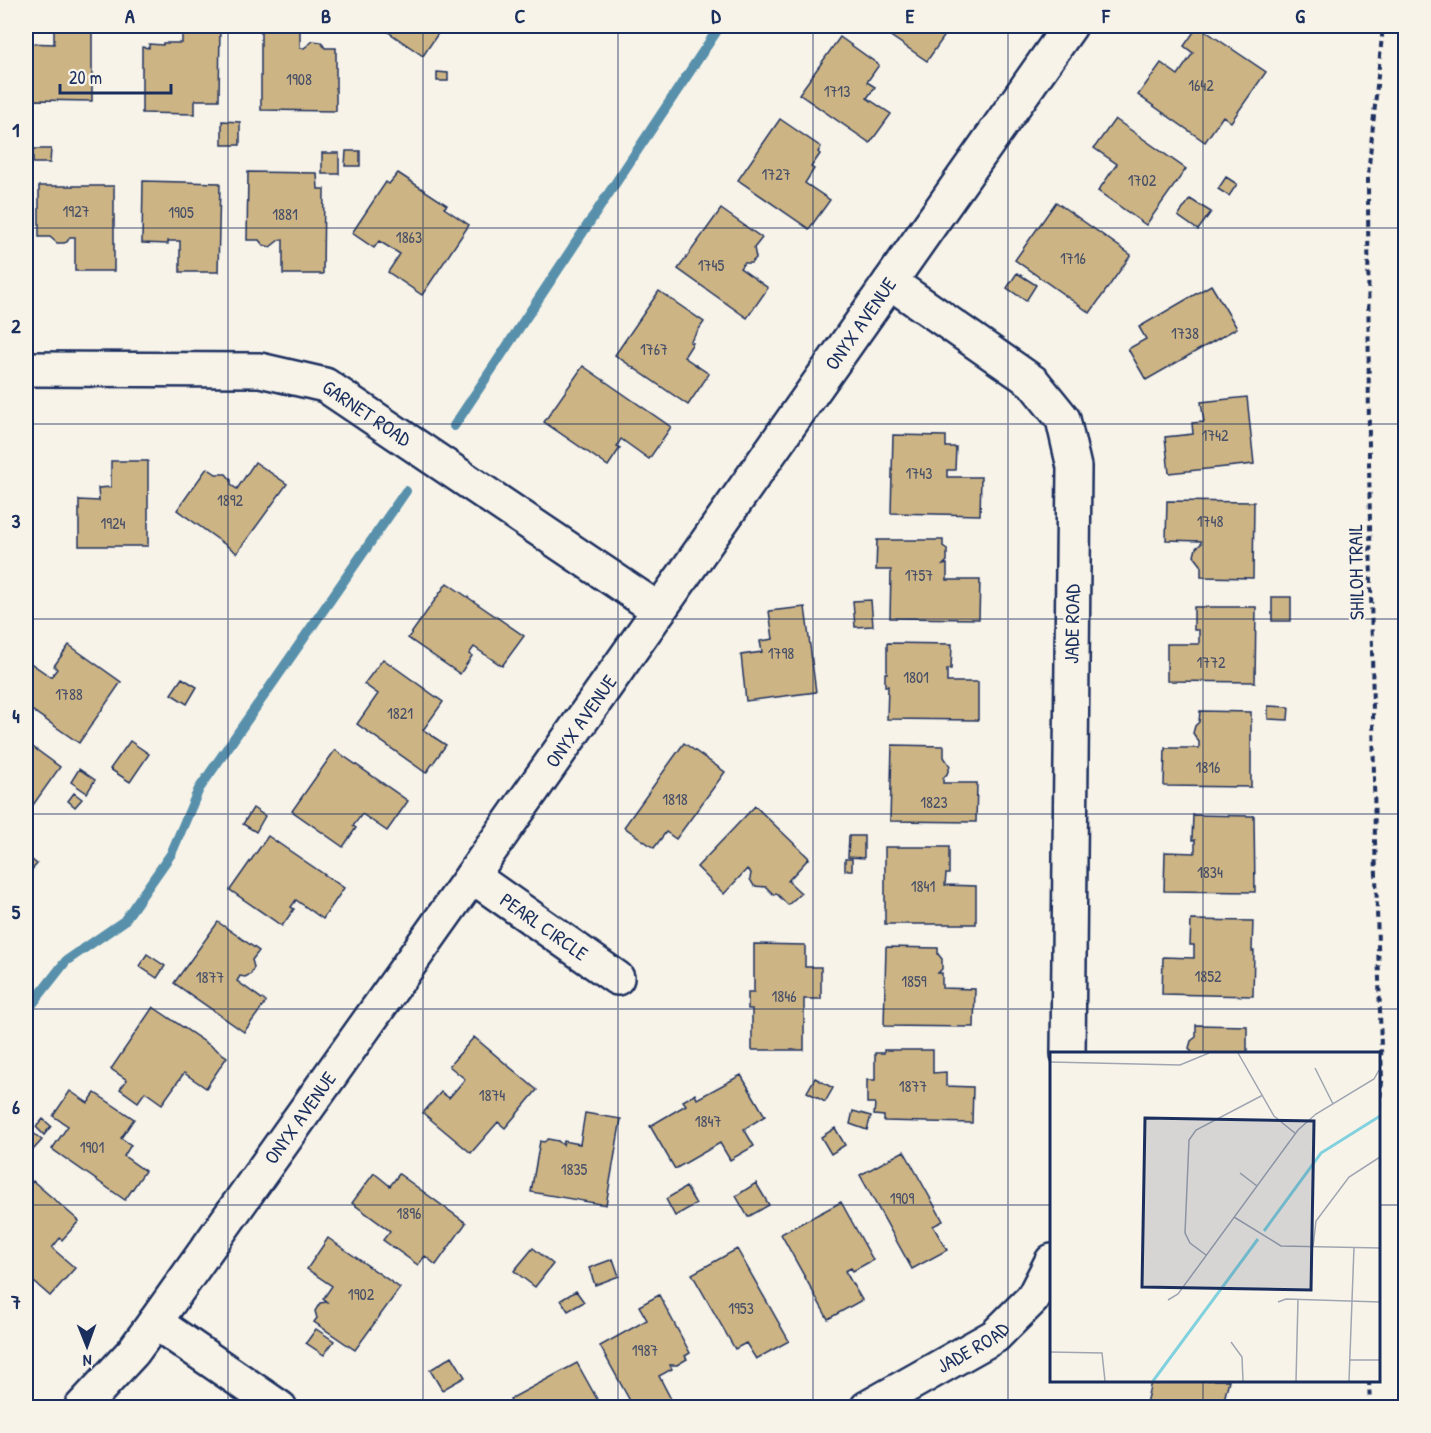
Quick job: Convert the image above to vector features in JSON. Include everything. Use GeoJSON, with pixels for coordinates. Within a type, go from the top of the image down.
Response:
{"type":"FeatureCollection","features":[{"type":"Feature","properties":{"kind":"street","name":"ONYX AVENUE"},"geometry":{"type":"LineString","coordinates":[[81,1407],[133,1352],[155,1322],[1070,26]]}},
{"type":"Feature","properties":{"kind":"street","name":"JADE ROAD"},"geometry":{"type":"LineString","coordinates":[[890,282],[1033,382],[1063,419],[1074,467],[1068,1052]]}},
{"type":"Feature","properties":{"kind":"street","name":"GARNET ROAD"},"geometry":{"type":"LineString","coordinates":[[26,369],[260,370],[325,385],[659,610]]}},
{"type":"Feature","properties":{"kind":"street","name":"PEARL CIRCLE"},"geometry":{"type":"LineString","coordinates":[[472,876],[617,978]]}},
{"type":"Feature","properties":{"kind":"street","name":"JADE ROAD"},"geometry":{"type":"LineString","coordinates":[[867,1407],[995,1336],[1033,1298],[1050,1265]]}},
{"type":"Feature","properties":{"kind":"street"},"geometry":{"type":"LineString","coordinates":[[155,1322],[280,1407]]}},
{"type":"Feature","properties":{"kind":"path","name":"SHILOH TRAIL"},"geometry":{"type":"LineString","coordinates":[[1380,1100],[1382,1082],[1375,841],[1369,472],[1368,175],[1383,26]]}},
{"type":"Feature","properties":{"kind":"path"},"geometry":{"type":"LineString","coordinates":[[1369,1382],[1370,1407]]}},
{"type":"Feature","properties":{"kind":"building"},"geometry":{"type":"Polygon","coordinates":[[[54,26],[92,26],[92,101],[34,100],[34,114],[26,114],[26,43],[54,44],[54,26]]]}},
{"type":"Feature","properties":{"kind":"building"},"geometry":{"type":"Polygon","coordinates":[[[182,26],[220,26],[219,100],[195,100],[195,114],[142,113],[142,47],[149,48],[149,44],[182,43],[182,26]]]}},
{"type":"Feature","properties":{"kind":"building"},"geometry":{"type":"Polygon","coordinates":[[[261,26],[300,26],[300,48],[304,48],[313,41],[321,42],[325,48],[336,48],[336,111],[261,110],[261,26]]]}},
{"type":"Feature","properties":{"kind":"building"},"geometry":{"type":"Polygon","coordinates":[[[382,26],[443,26],[423,56],[382,26]]]}},
{"type":"Feature","properties":{"kind":"building"},"geometry":{"type":"Polygon","coordinates":[[[876,26],[941,26],[948,31],[927,61],[876,26]]]}},
{"type":"Feature","properties":{"kind":"building"},"geometry":{"type":"Polygon","coordinates":[[[1198,26],[1266,72],[1231,122],[1223,116],[1205,142],[1138,95],[1161,63],[1178,75],[1193,53],[1184,46],[1198,26]]]}},
{"type":"Feature","properties":{"kind":"building"},"geometry":{"type":"Polygon","coordinates":[[[840,37],[879,65],[867,82],[875,87],[867,98],[891,114],[870,143],[799,94],[840,37]]]}},
{"type":"Feature","properties":{"kind":"building"},"geometry":{"type":"Polygon","coordinates":[[[437,72],[448,73],[448,81],[437,81],[437,72]]]}},
{"type":"Feature","properties":{"kind":"building"},"geometry":{"type":"Polygon","coordinates":[[[780,119],[821,147],[818,152],[820,154],[811,167],[814,169],[805,183],[830,200],[809,229],[738,180],[780,119]]]}},
{"type":"Feature","properties":{"kind":"building"},"geometry":{"type":"Polygon","coordinates":[[[1115,119],[1186,169],[1146,225],[1098,191],[1117,164],[1094,148],[1115,119]]]}},
{"type":"Feature","properties":{"kind":"building"},"geometry":{"type":"Polygon","coordinates":[[[222,121],[240,122],[240,145],[222,145],[222,121]]]}},
{"type":"Feature","properties":{"kind":"building"},"geometry":{"type":"Polygon","coordinates":[[[33,149],[51,149],[50,163],[33,163],[33,149]]]}},
{"type":"Feature","properties":{"kind":"building"},"geometry":{"type":"Polygon","coordinates":[[[346,151],[360,151],[360,166],[345,166],[346,151]]]}},
{"type":"Feature","properties":{"kind":"building"},"geometry":{"type":"Polygon","coordinates":[[[322,153],[339,153],[339,174],[322,174],[322,153]]]}},
{"type":"Feature","properties":{"kind":"building"},"geometry":{"type":"Polygon","coordinates":[[[248,172],[317,173],[318,189],[324,189],[323,274],[283,274],[283,240],[279,240],[270,247],[263,245],[259,240],[247,240],[248,172]]]}},
{"type":"Feature","properties":{"kind":"building"},"geometry":{"type":"Polygon","coordinates":[[[398,173],[447,205],[444,208],[469,225],[422,295],[388,272],[400,254],[379,241],[374,248],[352,233],[386,182],[389,184],[398,173]]]}},
{"type":"Feature","properties":{"kind":"building"},"geometry":{"type":"Polygon","coordinates":[[[1226,177],[1237,184],[1229,196],[1218,189],[1226,177]]]}},
{"type":"Feature","properties":{"kind":"building"},"geometry":{"type":"Polygon","coordinates":[[[143,181],[220,183],[218,272],[180,272],[180,241],[168,241],[168,244],[142,243],[143,181]]]}},
{"type":"Feature","properties":{"kind":"building"},"geometry":{"type":"Polygon","coordinates":[[[39,186],[114,186],[114,271],[75,271],[75,237],[70,237],[64,243],[57,243],[50,237],[39,237],[39,186]]]}},
{"type":"Feature","properties":{"kind":"building"},"geometry":{"type":"Polygon","coordinates":[[[1190,199],[1211,212],[1198,230],[1178,216],[1190,199]]]}},
{"type":"Feature","properties":{"kind":"building"},"geometry":{"type":"Polygon","coordinates":[[[1056,202],[1131,255],[1090,313],[1015,260],[1056,202]]]}},
{"type":"Feature","properties":{"kind":"building"},"geometry":{"type":"Polygon","coordinates":[[[721,209],[762,238],[754,248],[756,258],[751,263],[744,263],[740,268],[768,288],[747,318],[678,269],[721,209]]]}},
{"type":"Feature","properties":{"kind":"building"},"geometry":{"type":"Polygon","coordinates":[[[1017,273],[1036,285],[1026,301],[1007,288],[1017,273]]]}},
{"type":"Feature","properties":{"kind":"building"},"geometry":{"type":"Polygon","coordinates":[[[1211,285],[1237,328],[1146,380],[1128,349],[1146,339],[1139,327],[1211,285]]]}},
{"type":"Feature","properties":{"kind":"building"},"geometry":{"type":"Polygon","coordinates":[[[659,291],[704,322],[690,342],[693,343],[684,357],[709,374],[688,405],[615,355],[659,291]]]}},
{"type":"Feature","properties":{"kind":"building"},"geometry":{"type":"Polygon","coordinates":[[[583,366],[671,427],[649,459],[621,439],[617,446],[620,448],[608,466],[544,422],[583,366]]]}},
{"type":"Feature","properties":{"kind":"building"},"geometry":{"type":"Polygon","coordinates":[[[1247,397],[1254,464],[1169,473],[1165,437],[1193,434],[1192,423],[1204,422],[1201,402],[1247,397]]]}},
{"type":"Feature","properties":{"kind":"building"},"geometry":{"type":"Polygon","coordinates":[[[893,435],[946,436],[946,447],[956,447],[955,470],[947,470],[947,477],[981,477],[980,515],[891,513],[893,435]]]}},
{"type":"Feature","properties":{"kind":"building"},"geometry":{"type":"Polygon","coordinates":[[[111,461],[148,461],[148,546],[79,546],[79,500],[99,501],[98,488],[111,487],[111,461]]]}},
{"type":"Feature","properties":{"kind":"building"},"geometry":{"type":"Polygon","coordinates":[[[255,462],[287,484],[237,553],[177,510],[207,468],[216,474],[226,474],[231,480],[231,485],[237,489],[255,462]]]}},
{"type":"Feature","properties":{"kind":"building"},"geometry":{"type":"Polygon","coordinates":[[[1167,501],[1254,502],[1253,578],[1201,577],[1201,565],[1194,556],[1201,541],[1166,540],[1167,501]]]}},
{"type":"Feature","properties":{"kind":"building"},"geometry":{"type":"Polygon","coordinates":[[[877,540],[943,540],[943,546],[947,549],[947,561],[943,565],[947,564],[947,580],[980,580],[979,619],[890,618],[891,570],[876,570],[877,540]]]}},
{"type":"Feature","properties":{"kind":"building"},"geometry":{"type":"Polygon","coordinates":[[[447,583],[524,636],[502,666],[474,647],[469,654],[472,656],[460,674],[408,638],[447,583]]]}},
{"type":"Feature","properties":{"kind":"building"},"geometry":{"type":"Polygon","coordinates":[[[1272,597],[1291,597],[1291,621],[1272,621],[1272,597]]]}},
{"type":"Feature","properties":{"kind":"building"},"geometry":{"type":"Polygon","coordinates":[[[871,600],[873,626],[855,627],[853,601],[871,600]]]}},
{"type":"Feature","properties":{"kind":"building"},"geometry":{"type":"Polygon","coordinates":[[[805,607],[816,692],[746,701],[741,655],[762,652],[760,641],[773,639],[769,611],[805,607]]]}},
{"type":"Feature","properties":{"kind":"building"},"geometry":{"type":"Polygon","coordinates":[[[1194,607],[1256,607],[1255,682],[1167,681],[1167,644],[1199,644],[1199,630],[1194,630],[1194,607]]]}},
{"type":"Feature","properties":{"kind":"building"},"geometry":{"type":"Polygon","coordinates":[[[887,643],[952,644],[951,669],[947,669],[947,682],[978,682],[978,720],[887,719],[888,686],[885,686],[885,673],[887,673],[887,643]]]}},
{"type":"Feature","properties":{"kind":"building"},"geometry":{"type":"Polygon","coordinates":[[[69,645],[121,682],[79,743],[26,706],[26,660],[51,677],[57,669],[54,666],[69,645]]]}},
{"type":"Feature","properties":{"kind":"building"},"geometry":{"type":"Polygon","coordinates":[[[383,659],[443,702],[423,730],[446,745],[426,773],[357,724],[378,694],[364,684],[383,659]]]}},
{"type":"Feature","properties":{"kind":"building"},"geometry":{"type":"Polygon","coordinates":[[[182,678],[197,687],[187,704],[171,694],[182,678]]]}},
{"type":"Feature","properties":{"kind":"building"},"geometry":{"type":"Polygon","coordinates":[[[1268,706],[1289,707],[1288,720],[1268,719],[1268,706]]]}},
{"type":"Feature","properties":{"kind":"building"},"geometry":{"type":"Polygon","coordinates":[[[1200,711],[1251,712],[1251,787],[1164,786],[1165,748],[1199,748],[1199,742],[1193,733],[1199,722],[1200,711]]]}},
{"type":"Feature","properties":{"kind":"building"},"geometry":{"type":"Polygon","coordinates":[[[130,741],[149,754],[130,782],[110,769],[130,741]]]}},
{"type":"Feature","properties":{"kind":"building"},"geometry":{"type":"Polygon","coordinates":[[[26,742],[60,767],[26,815],[26,742]]]}},
{"type":"Feature","properties":{"kind":"building"},"geometry":{"type":"Polygon","coordinates":[[[684,743],[725,772],[676,839],[666,832],[654,848],[624,827],[684,743]]]}},
{"type":"Feature","properties":{"kind":"building"},"geometry":{"type":"Polygon","coordinates":[[[892,745],[944,746],[944,757],[950,766],[943,778],[943,783],[977,783],[976,822],[890,821],[892,745]]]}},
{"type":"Feature","properties":{"kind":"building"},"geometry":{"type":"Polygon","coordinates":[[[335,750],[408,801],[387,831],[362,814],[353,826],[356,828],[343,847],[292,811],[335,750]]]}},
{"type":"Feature","properties":{"kind":"building"},"geometry":{"type":"Polygon","coordinates":[[[79,769],[95,780],[87,793],[71,782],[79,769]]]}},
{"type":"Feature","properties":{"kind":"building"},"geometry":{"type":"Polygon","coordinates":[[[74,793],[82,799],[75,807],[68,801],[74,793]]]}},
{"type":"Feature","properties":{"kind":"building"},"geometry":{"type":"Polygon","coordinates":[[[755,806],[809,858],[788,881],[801,893],[788,905],[766,887],[754,886],[750,879],[751,873],[747,869],[724,894],[697,867],[755,806]]]}},
{"type":"Feature","properties":{"kind":"building"},"geometry":{"type":"Polygon","coordinates":[[[253,808],[265,816],[256,832],[243,824],[253,808]]]}},
{"type":"Feature","properties":{"kind":"building"},"geometry":{"type":"Polygon","coordinates":[[[1193,815],[1254,816],[1255,892],[1164,891],[1165,852],[1195,853],[1195,840],[1192,840],[1193,815]]]}},
{"type":"Feature","properties":{"kind":"building"},"geometry":{"type":"Polygon","coordinates":[[[268,836],[344,888],[323,919],[296,900],[291,907],[294,909],[282,926],[230,890],[268,836]]]}},
{"type":"Feature","properties":{"kind":"building"},"geometry":{"type":"Polygon","coordinates":[[[849,836],[864,836],[864,858],[848,857],[849,836]]]}},
{"type":"Feature","properties":{"kind":"building"},"geometry":{"type":"Polygon","coordinates":[[[885,847],[949,847],[949,874],[946,874],[945,885],[976,886],[976,924],[885,924],[885,847]]]}},
{"type":"Feature","properties":{"kind":"building"},"geometry":{"type":"Polygon","coordinates":[[[26,855],[37,864],[28,874],[26,872],[26,855]]]}},
{"type":"Feature","properties":{"kind":"building"},"geometry":{"type":"Polygon","coordinates":[[[845,859],[852,859],[852,870],[845,870],[845,859]]]}},
{"type":"Feature","properties":{"kind":"building"},"geometry":{"type":"Polygon","coordinates":[[[1191,920],[1253,921],[1253,996],[1162,994],[1163,957],[1194,958],[1194,945],[1190,945],[1191,920]]]}},
{"type":"Feature","properties":{"kind":"building"},"geometry":{"type":"Polygon","coordinates":[[[218,922],[259,951],[252,960],[254,967],[251,974],[245,977],[240,976],[237,981],[266,1002],[244,1032],[174,983],[218,922]]]}},
{"type":"Feature","properties":{"kind":"building"},"geometry":{"type":"Polygon","coordinates":[[[754,944],[805,945],[805,967],[821,967],[821,999],[804,999],[804,1050],[752,1050],[752,1009],[748,1009],[748,992],[754,992],[754,944]]]}},
{"type":"Feature","properties":{"kind":"building"},"geometry":{"type":"Polygon","coordinates":[[[886,947],[938,948],[938,954],[942,959],[942,969],[938,973],[942,973],[942,988],[975,989],[974,1027],[884,1026],[886,947]]]}},
{"type":"Feature","properties":{"kind":"building"},"geometry":{"type":"Polygon","coordinates":[[[147,954],[165,966],[157,978],[139,966],[147,954]]]}},
{"type":"Feature","properties":{"kind":"building"},"geometry":{"type":"Polygon","coordinates":[[[153,1007],[227,1057],[206,1088],[184,1073],[162,1104],[145,1092],[138,1102],[120,1089],[127,1080],[111,1069],[153,1007]]]}},
{"type":"Feature","properties":{"kind":"building"},"geometry":{"type":"Polygon","coordinates":[[[1196,1025],[1247,1026],[1247,1052],[1192,1052],[1189,1048],[1191,1041],[1196,1037],[1196,1025]]]}},
{"type":"Feature","properties":{"kind":"building"},"geometry":{"type":"Polygon","coordinates":[[[474,1037],[537,1090],[505,1128],[498,1122],[471,1153],[423,1113],[441,1092],[449,1098],[465,1079],[449,1066],[474,1037]]]}},
{"type":"Feature","properties":{"kind":"building"},"geometry":{"type":"Polygon","coordinates":[[[884,1050],[933,1050],[933,1073],[946,1072],[946,1086],[973,1087],[972,1123],[884,1121],[884,1116],[874,1115],[875,1103],[867,1103],[867,1080],[875,1080],[875,1053],[884,1053],[884,1050]]]}},
{"type":"Feature","properties":{"kind":"building"},"geometry":{"type":"Polygon","coordinates":[[[741,1075],[765,1116],[744,1129],[754,1146],[730,1160],[720,1143],[675,1169],[650,1126],[686,1105],[683,1101],[695,1094],[697,1099],[741,1075]]]}},
{"type":"Feature","properties":{"kind":"building"},"geometry":{"type":"Polygon","coordinates":[[[815,1078],[833,1088],[825,1102],[807,1092],[815,1078]]]}},
{"type":"Feature","properties":{"kind":"building"},"geometry":{"type":"Polygon","coordinates":[[[70,1091],[88,1103],[95,1093],[134,1119],[121,1138],[131,1145],[124,1156],[145,1171],[125,1200],[52,1149],[68,1126],[53,1116],[70,1091]]]}},
{"type":"Feature","properties":{"kind":"building"},"geometry":{"type":"Polygon","coordinates":[[[853,1111],[871,1116],[867,1130],[850,1124],[853,1111]]]}},
{"type":"Feature","properties":{"kind":"building"},"geometry":{"type":"Polygon","coordinates":[[[585,1113],[621,1119],[606,1205],[531,1192],[540,1141],[544,1142],[548,1139],[558,1141],[563,1145],[564,1141],[580,1144],[585,1113]]]}},
{"type":"Feature","properties":{"kind":"building"},"geometry":{"type":"Polygon","coordinates":[[[43,1119],[51,1126],[44,1135],[36,1127],[43,1119]]]}},
{"type":"Feature","properties":{"kind":"building"},"geometry":{"type":"Polygon","coordinates":[[[835,1128],[845,1145],[831,1154],[821,1137],[835,1128]]]}},
{"type":"Feature","properties":{"kind":"building"},"geometry":{"type":"Polygon","coordinates":[[[32,1132],[42,1140],[33,1150],[26,1144],[26,1139],[32,1132]]]}},
{"type":"Feature","properties":{"kind":"building"},"geometry":{"type":"Polygon","coordinates":[[[904,1151],[943,1221],[933,1226],[947,1250],[912,1269],[860,1175],[904,1151]]]}},
{"type":"Feature","properties":{"kind":"building"},"geometry":{"type":"Polygon","coordinates":[[[374,1173],[390,1186],[399,1174],[466,1223],[436,1265],[425,1256],[418,1265],[383,1240],[390,1231],[352,1203],[374,1173]]]}},
{"type":"Feature","properties":{"kind":"building"},"geometry":{"type":"Polygon","coordinates":[[[33,1181],[79,1221],[52,1248],[75,1268],[50,1296],[26,1275],[26,1190],[33,1181]]]}},
{"type":"Feature","properties":{"kind":"building"},"geometry":{"type":"Polygon","coordinates":[[[756,1183],[769,1205],[748,1217],[736,1196],[756,1183]]]}},
{"type":"Feature","properties":{"kind":"building"},"geometry":{"type":"Polygon","coordinates":[[[686,1187],[696,1204],[675,1216],[666,1199],[686,1187]]]}},
{"type":"Feature","properties":{"kind":"building"},"geometry":{"type":"Polygon","coordinates":[[[841,1202],[873,1260],[853,1271],[851,1268],[845,1271],[862,1300],[828,1319],[781,1234],[841,1202]]]}},
{"type":"Feature","properties":{"kind":"building"},"geometry":{"type":"Polygon","coordinates":[[[328,1238],[400,1288],[355,1350],[314,1322],[317,1318],[315,1311],[320,1303],[327,1302],[323,1299],[332,1286],[307,1269],[328,1238]]]}},
{"type":"Feature","properties":{"kind":"building"},"geometry":{"type":"Polygon","coordinates":[[[533,1248],[553,1264],[535,1287],[514,1271],[533,1248]]]}},
{"type":"Feature","properties":{"kind":"building"},"geometry":{"type":"Polygon","coordinates":[[[737,1249],[789,1341],[756,1359],[746,1343],[735,1349],[692,1274],[737,1249]]]}},
{"type":"Feature","properties":{"kind":"building"},"geometry":{"type":"Polygon","coordinates":[[[613,1259],[619,1276],[595,1285],[589,1268],[613,1259]]]}},
{"type":"Feature","properties":{"kind":"building"},"geometry":{"type":"Polygon","coordinates":[[[576,1291],[584,1302],[568,1311],[561,1300],[576,1291]]]}},
{"type":"Feature","properties":{"kind":"building"},"geometry":{"type":"Polygon","coordinates":[[[659,1295],[690,1353],[685,1356],[687,1359],[677,1365],[670,1365],[672,1369],[659,1376],[674,1405],[669,1408],[634,1408],[600,1346],[647,1320],[639,1306],[659,1295]]]}},
{"type":"Feature","properties":{"kind":"building"},"geometry":{"type":"Polygon","coordinates":[[[316,1329],[334,1341],[324,1355],[306,1343],[316,1329]]]}},
{"type":"Feature","properties":{"kind":"building"},"geometry":{"type":"Polygon","coordinates":[[[452,1356],[465,1377],[442,1390],[430,1370],[452,1356]]]}},
{"type":"Feature","properties":{"kind":"building"},"geometry":{"type":"Polygon","coordinates":[[[577,1363],[602,1408],[515,1408],[510,1399],[577,1363]]]}},
{"type":"Feature","properties":{"kind":"building"},"geometry":{"type":"Polygon","coordinates":[[[1151,1382],[1158,1384],[1158,1382],[1228,1382],[1222,1408],[1145,1408],[1151,1382]]]}},
{"type":"Feature","properties":{"kind":"building"},"geometry":{"type":"Polygon","coordinates":[[[469,1400],[473,1408],[455,1408],[469,1400]]]}},
{"type":"Feature","properties":{"kind":"waterway"},"geometry":{"type":"LineString","coordinates":[[454,426],[720,26]]}},
{"type":"Feature","properties":{"kind":"waterway"},"geometry":{"type":"LineString","coordinates":[[26,1017],[30,1007],[66,961],[124,921],[171,854],[199,789],[406,491]]}}]}
